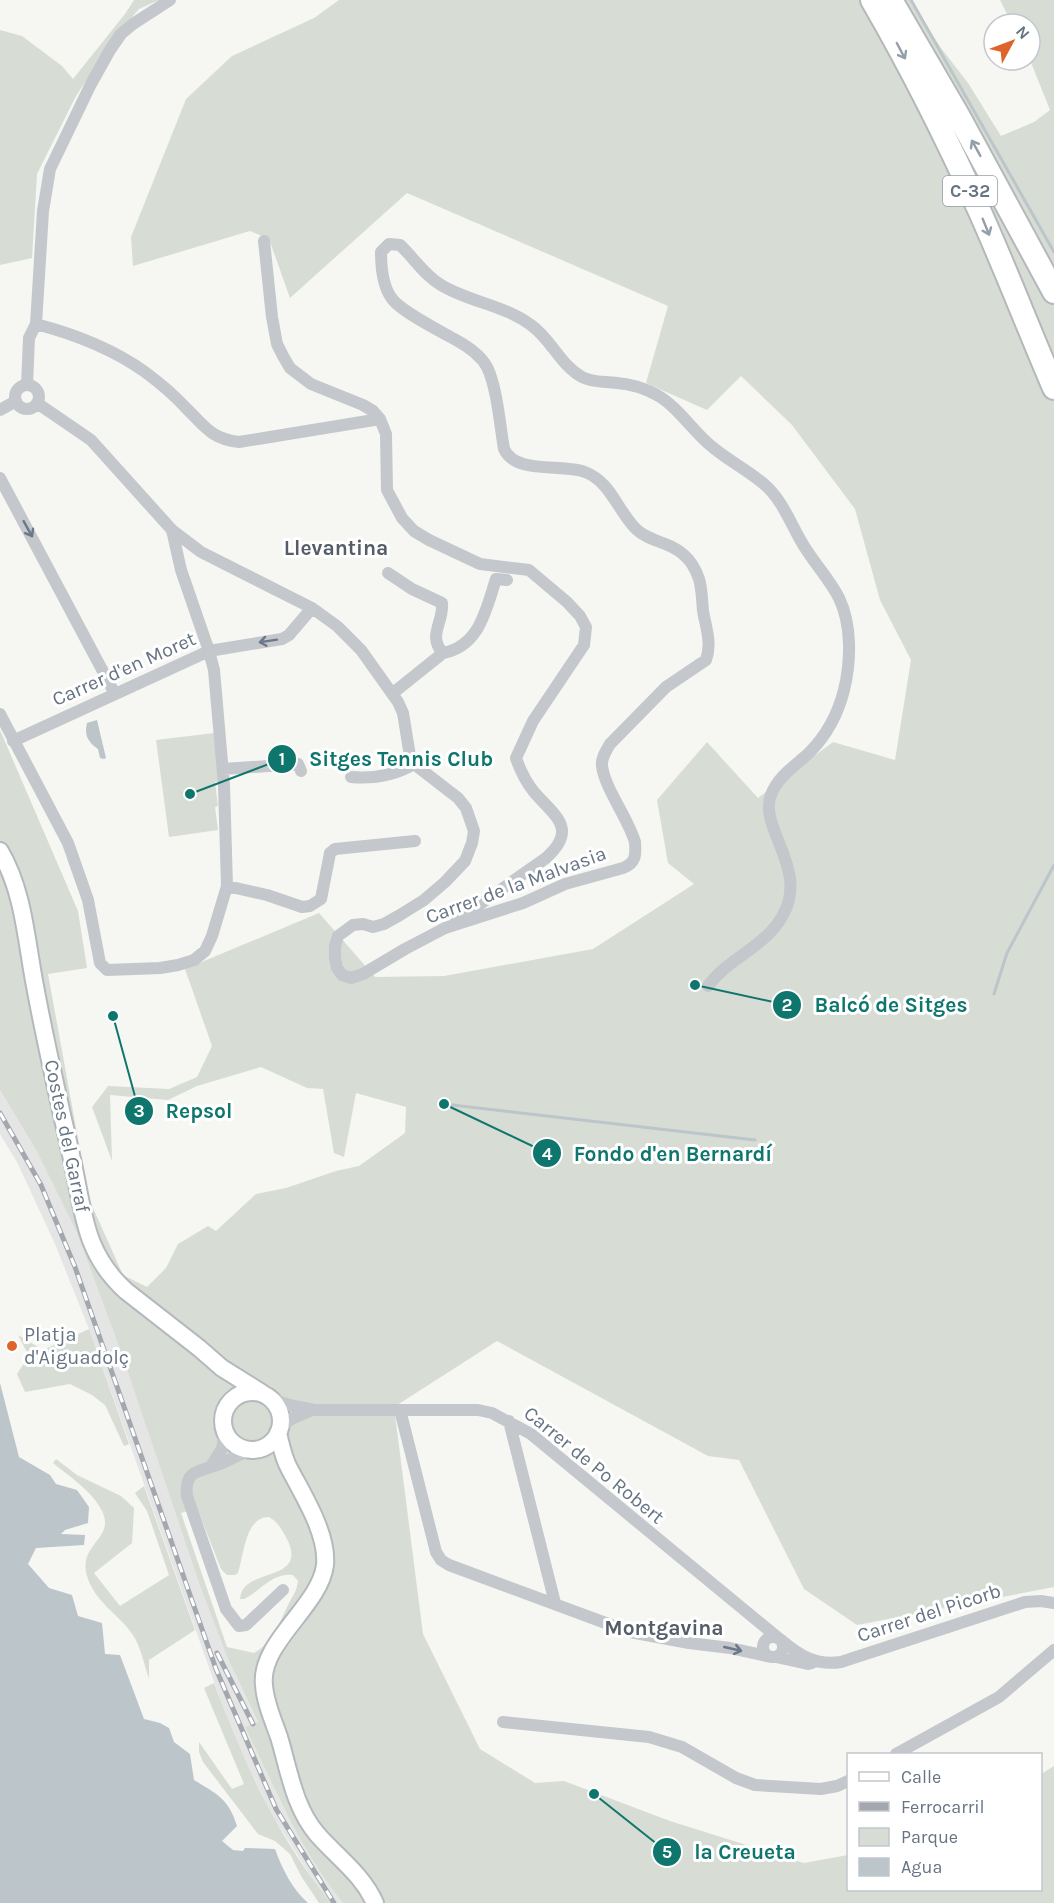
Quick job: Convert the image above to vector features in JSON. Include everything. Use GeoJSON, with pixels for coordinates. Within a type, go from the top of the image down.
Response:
{"type":"FeatureCollection","features":[{"type":"Feature","properties":{"kind":"highway","name":"C-32"},"geometry":{"type":"LineString","coordinates":[[872,0],[901,50],[981,214],[1054,388]]}},
{"type":"Feature","properties":{"kind":"highway","name":"C-32"},"geometry":{"type":"LineString","coordinates":[[891,0],[958,115],[1054,292]]}},
{"type":"Feature","properties":{"kind":"main road","name":"Costes del Garraf"},"geometry":{"type":"LineString","coordinates":[[0,851],[12,875],[22,911],[35,986],[89,1237],[98,1260],[115,1281],[222,1368],[267,1396]]}},
{"type":"Feature","properties":{"kind":"main road"},"geometry":{"type":"LineString","coordinates":[[222,1368],[227,1379],[223,1419],[225,1431],[235,1444],[279,1460],[288,1467]]}},
{"type":"Feature","properties":{"kind":"main road"},"geometry":{"type":"LineString","coordinates":[[226,1407],[241,1393],[254,1391],[267,1396],[280,1413],[279,1431],[288,1467],[300,1487],[317,1527],[325,1564],[322,1576],[270,1656],[264,1674],[266,1695],[303,1814],[317,1834],[359,1876],[375,1903]]}},
{"type":"Feature","properties":{"kind":"main road"},"geometry":{"type":"LineString","coordinates":[[254,1450],[270,1444],[279,1431]]}},
{"type":"Feature","properties":{"kind":"street"},"geometry":{"type":"LineString","coordinates":[[27,385],[29,338],[36,324],[43,211],[50,169],[96,74],[121,34],[170,0]]}},
{"type":"Feature","properties":{"kind":"street"},"geometry":{"type":"LineString","coordinates":[[264,241],[277,344],[290,368],[311,384],[363,405],[380,419],[386,434],[387,490],[398,512],[414,531],[480,564],[529,570],[567,602],[580,616],[586,627],[584,645],[533,721],[516,758],[519,769],[533,790],[561,822],[558,847],[546,858],[445,928]]}},
{"type":"Feature","properties":{"kind":"street","name":"Carrer de la Malvasia"},"geometry":{"type":"LineString","coordinates":[[414,764],[459,798],[466,808],[474,831],[472,843],[465,861],[424,900],[384,924],[373,927],[363,924],[353,925],[338,936],[335,946],[337,968],[342,975],[351,978],[445,928],[523,903],[565,884],[623,868],[635,859],[632,832],[607,782],[602,766],[605,752],[610,744],[666,687],[706,660],[709,643],[698,577],[693,565],[684,554],[638,531],[625,517],[606,486],[595,477],[583,471],[528,464],[513,460],[507,455],[492,382],[486,367],[465,345],[424,322],[394,301],[387,291],[381,265],[381,252],[389,244],[394,243],[400,245],[423,271],[443,286],[531,324],[579,375],[598,382],[618,383],[645,389],[667,402],[712,447],[737,463],[774,494],[782,504],[811,557],[838,596],[846,619],[849,648],[845,687],[840,706],[816,745],[776,784],[770,798],[770,815],[790,877],[787,907],[771,932],[726,966],[708,986]]}},
{"type":"Feature","properties":{"kind":"street"},"geometry":{"type":"LineString","coordinates":[[36,324],[90,342],[145,372],[185,407],[205,429],[223,439],[240,442],[380,419]]}},
{"type":"Feature","properties":{"kind":"street"},"geometry":{"type":"LineString","coordinates":[[27,385],[37,390],[38,396],[37,402],[29,408],[24,408],[16,401],[16,391],[21,386],[27,385]]}},
{"type":"Feature","properties":{"kind":"street"},"geometry":{"type":"LineString","coordinates":[[0,410],[16,401]]}},
{"type":"Feature","properties":{"kind":"street"},"geometry":{"type":"LineString","coordinates":[[37,402],[91,440],[172,530],[201,552],[312,608],[338,626],[361,650],[393,693],[403,714],[410,756],[414,764],[400,772],[362,778],[351,777]]}},
{"type":"Feature","properties":{"kind":"street"},"geometry":{"type":"LineString","coordinates":[[0,478],[115,694]]}},
{"type":"Feature","properties":{"kind":"street"},"geometry":{"type":"LineString","coordinates":[[0,714],[68,843],[88,900],[100,963],[107,970],[178,965],[194,960],[205,951],[212,936],[227,886],[223,769],[214,670],[181,570],[172,530]]}},
{"type":"Feature","properties":{"kind":"street"},"geometry":{"type":"LineString","coordinates":[[388,573],[412,589],[442,603],[443,610],[436,627],[435,640],[443,653]]}},
{"type":"Feature","properties":{"kind":"street"},"geometry":{"type":"LineString","coordinates":[[393,693],[443,653],[451,652],[459,647],[480,629],[496,579],[507,580]]}},
{"type":"Feature","properties":{"kind":"street","name":"Carrer d'en Moret"},"geometry":{"type":"LineString","coordinates":[[14,741],[209,651],[282,639],[289,635],[312,608]]}},
{"type":"Feature","properties":{"kind":"street"},"geometry":{"type":"LineString","coordinates":[[223,769],[298,764],[300,771]]}},
{"type":"Feature","properties":{"kind":"street"},"geometry":{"type":"LineString","coordinates":[[227,886],[267,895],[302,907],[310,906],[321,899],[330,853],[335,849],[415,841]]}},
{"type":"Feature","properties":{"kind":"street","name":"Carrer de Po Robert"},"geometry":{"type":"LineString","coordinates":[[267,1396],[290,1405],[314,1410],[478,1410],[492,1413],[509,1421],[531,1434],[759,1621],[774,1638]]}},
{"type":"Feature","properties":{"kind":"street","name":"Carrer de Po Robert"},"geometry":{"type":"LineString","coordinates":[[279,1431],[291,1419],[314,1410]]}},
{"type":"Feature","properties":{"kind":"street","name":"Carrer del Picorb"},"geometry":{"type":"LineString","coordinates":[[400,1410],[436,1552],[441,1560],[449,1565],[630,1632],[730,1648],[808,1664],[816,1662],[830,1664],[1025,1602],[1054,1603]]}},
{"type":"Feature","properties":{"kind":"street"},"geometry":{"type":"LineString","coordinates":[[509,1421],[555,1603]]}},
{"type":"Feature","properties":{"kind":"street"},"geometry":{"type":"LineString","coordinates":[[210,1467],[222,1449],[225,1431]]}},
{"type":"Feature","properties":{"kind":"street"},"geometry":{"type":"LineString","coordinates":[[254,1450],[199,1470],[190,1477],[187,1483],[187,1496],[226,1609],[239,1626],[246,1625],[283,1590]]}},
{"type":"Feature","properties":{"kind":"street"},"geometry":{"type":"LineString","coordinates":[[774,1638],[783,1643],[783,1649],[781,1654],[773,1657],[765,1654],[762,1648],[774,1638]]}},
{"type":"Feature","properties":{"kind":"street"},"geometry":{"type":"LineString","coordinates":[[774,1638],[816,1662]]}},
{"type":"Feature","properties":{"kind":"street"},"geometry":{"type":"LineString","coordinates":[[899,1753],[999,1696],[1054,1650]]}},
{"type":"Feature","properties":{"kind":"street"},"geometry":{"type":"LineString","coordinates":[[503,1722],[649,1737],[669,1742],[736,1778],[755,1785],[821,1789],[837,1786],[847,1781]]}},
{"type":"Feature","properties":{"kind":"shaded area"},"geometry":{"type":"Polygon","coordinates":[[[0,1090],[36,1150],[77,1233],[122,1355],[199,1583],[227,1657],[258,1723],[245,1727],[281,1803],[343,1903],[331,1903],[317,1886],[272,1815],[233,1735],[89,1329],[55,1244],[17,1162],[0,1134],[0,1090]]]}},
{"type":"Feature","properties":{"kind":"green space"},"geometry":{"type":"Polygon","coordinates":[[[134,0],[159,0],[139,9],[115,37],[76,96],[37,174],[32,258],[0,265],[0,30],[22,36],[62,66],[73,79],[134,0]]]}},
{"type":"Feature","properties":{"kind":"green space"},"geometry":{"type":"Polygon","coordinates":[[[339,0],[910,0],[941,48],[968,83],[1001,136],[1034,122],[1050,110],[1035,72],[1042,72],[1042,12],[1006,12],[1000,0],[1054,0],[1054,1587],[857,1625],[804,1589],[739,1460],[708,1456],[497,1341],[394,1407],[423,1634],[480,1749],[535,1783],[564,1781],[670,1821],[804,1863],[847,1855],[847,1891],[1042,1891],[1042,1773],[1054,1766],[1054,1903],[343,1903],[301,1840],[245,1727],[258,1722],[227,1657],[199,1583],[122,1355],[77,1233],[36,1150],[0,1090],[0,730],[78,911],[87,968],[48,974],[89,1199],[123,1275],[147,1287],[166,1268],[178,1244],[208,1226],[216,1231],[256,1194],[286,1188],[336,1171],[359,1166],[405,1133],[406,1107],[356,1093],[344,1157],[334,1153],[323,1089],[307,1088],[261,1067],[197,1086],[168,1100],[110,1095],[112,1161],[92,1107],[108,1086],[169,1089],[197,1077],[212,1046],[185,969],[319,913],[375,977],[444,976],[593,949],[694,884],[668,863],[657,800],[707,742],[758,798],[833,742],[895,760],[911,660],[880,600],[855,509],[792,425],[741,376],[707,410],[646,383],[668,306],[407,193],[290,298],[269,239],[250,231],[133,266],[131,237],[186,99],[232,56],[314,18],[339,0]],[[197,1508],[181,1513],[227,1647],[254,1653],[261,1649],[275,1631],[296,1590],[298,1581],[293,1575],[279,1576],[250,1596],[240,1599],[243,1589],[251,1582],[282,1569],[289,1563],[291,1553],[287,1539],[280,1526],[269,1517],[255,1523],[250,1530],[238,1573],[227,1575],[221,1569],[197,1508]]]}},
{"type":"Feature","properties":{"kind":"green space"},"geometry":{"type":"Polygon","coordinates":[[[214,733],[219,781],[215,782],[218,830],[169,837],[156,740],[214,733]]]}},
{"type":"Feature","properties":{"kind":"green space"},"geometry":{"type":"Polygon","coordinates":[[[89,1329],[129,1444],[124,1446],[105,1405],[92,1395],[70,1384],[25,1392],[17,1374],[29,1356],[18,1335],[43,1350],[89,1329]]]}},
{"type":"Feature","properties":{"kind":"green space"},"geometry":{"type":"Polygon","coordinates":[[[56,1459],[77,1475],[121,1496],[134,1508],[132,1543],[94,1573],[120,1606],[169,1575],[147,1511],[135,1493],[144,1486],[195,1630],[149,1660],[149,1678],[136,1640],[95,1593],[86,1572],[89,1552],[104,1530],[105,1521],[102,1511],[87,1491],[53,1463],[56,1459]]]}},
{"type":"Feature","properties":{"kind":"green space"},"geometry":{"type":"Polygon","coordinates":[[[214,1683],[250,1770],[278,1825],[294,1852],[331,1903],[319,1903],[290,1854],[275,1841],[258,1834],[203,1762],[199,1752],[199,1742],[232,1789],[244,1784],[204,1688],[214,1683]]]}},
{"type":"Feature","properties":{"kind":"water"},"geometry":{"type":"Polygon","coordinates":[[[97,720],[106,758],[104,759],[100,758],[98,749],[89,741],[87,735],[87,723],[97,720]]]}},
{"type":"Feature","properties":{"kind":"water"},"geometry":{"type":"Polygon","coordinates":[[[0,1383],[19,1457],[50,1475],[56,1484],[77,1490],[89,1507],[88,1523],[65,1530],[61,1534],[85,1535],[84,1545],[36,1548],[28,1564],[49,1588],[72,1595],[78,1616],[102,1623],[105,1654],[120,1655],[144,1719],[169,1728],[174,1742],[190,1754],[194,1780],[221,1798],[230,1809],[237,1826],[222,1841],[233,1850],[275,1849],[288,1879],[308,1903],[0,1903],[0,1383]]]}},
{"type":"Feature","properties":{"kind":"waterway"},"geometry":{"type":"LineString","coordinates":[[911,0],[1054,252]]}},
{"type":"Feature","properties":{"kind":"waterway"},"geometry":{"type":"LineString","coordinates":[[994,994],[1007,953],[1054,865]]}},
{"type":"Feature","properties":{"kind":"waterway"},"geometry":{"type":"LineString","coordinates":[[444,1104],[755,1140]]}},
{"type":"Feature","properties":{"kind":"railway"},"geometry":{"type":"LineString","coordinates":[[0,1113],[41,1185],[75,1267],[216,1669],[276,1809],[334,1903]]}},
{"type":"Feature","properties":{"kind":"railway"},"geometry":{"type":"LineString","coordinates":[[217,1653],[253,1724]]}},
{"type":"Feature","properties":{"kind":"place","name":"Sitges Tennis Club"},"geometry":{"type":"Point","coordinates":[190,794]}},
{"type":"Feature","properties":{"kind":"place","name":"Balcó de Sitges"},"geometry":{"type":"Point","coordinates":[695,985]}},
{"type":"Feature","properties":{"kind":"place","name":"Repsol"},"geometry":{"type":"Point","coordinates":[113,1016]}},
{"type":"Feature","properties":{"kind":"place","name":"Fondo d'en Bernardí"},"geometry":{"type":"Point","coordinates":[444,1104]}},
{"type":"Feature","properties":{"kind":"place","name":"Platja d'Aiguadolç"},"geometry":{"type":"Point","coordinates":[12,1346]}},
{"type":"Feature","properties":{"kind":"place","name":"la Creueta"},"geometry":{"type":"Point","coordinates":[594,1794]}},
{"type":"Feature","properties":{"kind":"district","name":"Llevantina"},"geometry":{"type":"Point","coordinates":[336,548]}},
{"type":"Feature","properties":{"kind":"district","name":"Montgavina"},"geometry":{"type":"Point","coordinates":[664,1628]}}]}
